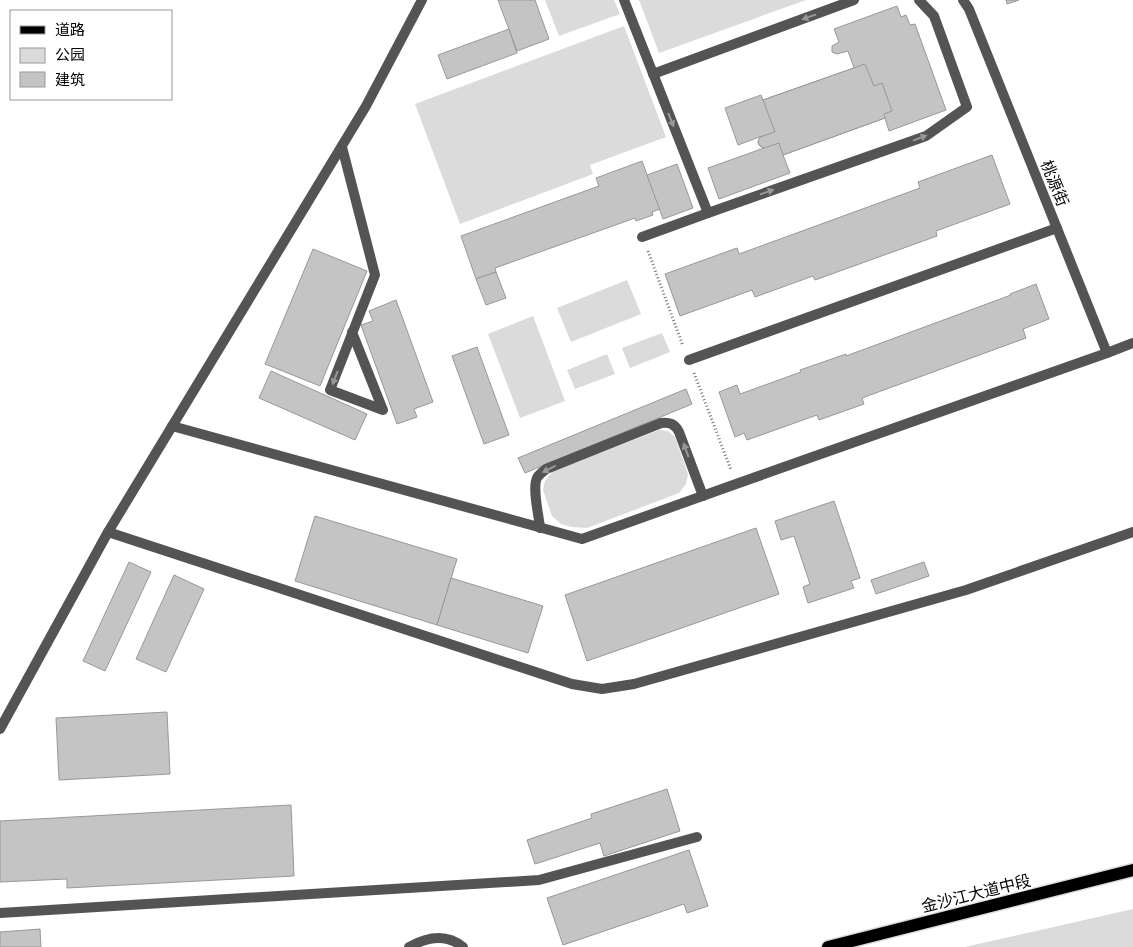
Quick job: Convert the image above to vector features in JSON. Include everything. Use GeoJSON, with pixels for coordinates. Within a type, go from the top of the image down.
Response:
{"type":"FeatureCollection","features":[{"type":"Feature","properties":{"kind":"main road","name":"金沙江大道中段"},"geometry":{"type":"LineString","coordinates":[[828,947],[1133,870]]}},
{"type":"Feature","properties":{"kind":"street"},"geometry":{"type":"LineString","coordinates":[[0,730],[108,532],[342,147],[422,0]]}},
{"type":"Feature","properties":{"kind":"street"},"geometry":{"type":"LineString","coordinates":[[624,0],[708,213]]}},
{"type":"Feature","properties":{"kind":"street"},"geometry":{"type":"LineString","coordinates":[[653,74],[854,0]]}},
{"type":"Feature","properties":{"kind":"street"},"geometry":{"type":"LineString","coordinates":[[642,237],[926,136],[967,107],[934,16],[919,0]]}},
{"type":"Feature","properties":{"kind":"street","name":"桃源街"},"geometry":{"type":"LineString","coordinates":[[963,0],[969,9],[1107,353]]}},
{"type":"Feature","properties":{"kind":"street"},"geometry":{"type":"LineString","coordinates":[[342,147],[375,275],[352,332],[330,390],[383,410],[352,332]]}},
{"type":"Feature","properties":{"kind":"street"},"geometry":{"type":"LineString","coordinates":[[689,360],[1057,228]]}},
{"type":"Feature","properties":{"kind":"street"},"geometry":{"type":"LineString","coordinates":[[172,426],[582,539],[1133,343]]}},
{"type":"Feature","properties":{"kind":"street"},"geometry":{"type":"LineString","coordinates":[[540,528],[535,489],[541,473],[546,469],[661,422],[672,424],[679,432],[702,496]]}},
{"type":"Feature","properties":{"kind":"street"},"geometry":{"type":"LineString","coordinates":[[108,532],[562,681],[602,689],[634,684],[966,590],[1133,532]]}},
{"type":"Feature","properties":{"kind":"street"},"geometry":{"type":"LineString","coordinates":[[0,913],[539,880],[697,836]]}},
{"type":"Feature","properties":{"kind":"street"},"geometry":{"type":"LineString","coordinates":[[409,947],[419,941],[439,937],[457,942],[463,947]]}},
{"type":"Feature","properties":{"kind":"green space"},"geometry":{"type":"Polygon","coordinates":[[[545,0],[614,0],[620,14],[559,36],[545,0]]]}},
{"type":"Feature","properties":{"kind":"green space"},"geometry":{"type":"Polygon","coordinates":[[[639,0],[806,0],[659,53],[639,0]]]}},
{"type":"Feature","properties":{"kind":"green space"},"geometry":{"type":"Polygon","coordinates":[[[624,26],[666,137],[590,165],[593,174],[460,224],[415,104],[624,26]]]}},
{"type":"Feature","properties":{"kind":"green space"},"geometry":{"type":"Polygon","coordinates":[[[627,280],[641,314],[571,342],[557,308],[627,280]]]}},
{"type":"Feature","properties":{"kind":"green space"},"geometry":{"type":"Polygon","coordinates":[[[533,316],[565,401],[520,418],[488,334],[533,316]]]}},
{"type":"Feature","properties":{"kind":"green space"},"geometry":{"type":"Polygon","coordinates":[[[662,333],[670,352],[630,368],[622,348],[662,333]]]}},
{"type":"Feature","properties":{"kind":"green space"},"geometry":{"type":"Polygon","coordinates":[[[607,354],[615,374],[575,389],[567,370],[607,354]]]}},
{"type":"Feature","properties":{"kind":"green space"},"geometry":{"type":"Polygon","coordinates":[[[659,430],[668,431],[675,437],[688,474],[686,484],[679,493],[587,528],[561,524],[552,516],[543,490],[545,481],[552,472],[659,430]]]}},
{"type":"Feature","properties":{"kind":"green space"},"geometry":{"type":"Polygon","coordinates":[[[1133,909],[1133,947],[965,947],[1133,909]]]}},
{"type":"Feature","properties":{"kind":"building"},"geometry":{"type":"Polygon","coordinates":[[[498,0],[535,0],[549,39],[517,51],[498,0]]]}},
{"type":"Feature","properties":{"kind":"building"},"geometry":{"type":"Polygon","coordinates":[[[1006,0],[1019,0],[1007,4],[1006,0]]]}},
{"type":"Feature","properties":{"kind":"building"},"geometry":{"type":"Polygon","coordinates":[[[897,6],[901,17],[906,15],[910,25],[915,24],[946,110],[889,131],[885,118],[783,155],[790,173],[719,199],[708,168],[764,148],[758,143],[762,136],[738,145],[725,108],[761,95],[763,100],[854,68],[848,51],[837,54],[832,52],[832,46],[839,42],[834,29],[897,6]]]}},
{"type":"Feature","properties":{"kind":"building"},"geometry":{"type":"Polygon","coordinates":[[[509,29],[517,53],[447,79],[438,55],[509,29]]]}},
{"type":"Feature","properties":{"kind":"building"},"geometry":{"type":"Polygon","coordinates":[[[865,64],[874,86],[882,83],[892,111],[884,114],[885,118],[783,155],[779,143],[764,148],[759,145],[760,137],[775,132],[763,100],[865,64]]]}},
{"type":"Feature","properties":{"kind":"building"},"geometry":{"type":"Polygon","coordinates":[[[992,155],[1010,204],[936,231],[937,236],[815,280],[813,276],[755,297],[752,290],[680,316],[665,274],[737,248],[739,254],[920,188],[918,182],[992,155]]]}},
{"type":"Feature","properties":{"kind":"building"},"geometry":{"type":"Polygon","coordinates":[[[642,161],[660,209],[652,212],[653,215],[636,221],[635,218],[495,268],[496,272],[476,279],[461,236],[599,186],[596,178],[642,161]]]}},
{"type":"Feature","properties":{"kind":"building"},"geometry":{"type":"Polygon","coordinates":[[[677,164],[693,208],[663,219],[647,175],[677,164]]]}},
{"type":"Feature","properties":{"kind":"building"},"geometry":{"type":"Polygon","coordinates":[[[313,249],[367,271],[320,386],[265,364],[313,249]]]}},
{"type":"Feature","properties":{"kind":"building"},"geometry":{"type":"Polygon","coordinates":[[[496,272],[506,298],[486,305],[476,279],[496,272]]]}},
{"type":"Feature","properties":{"kind":"building"},"geometry":{"type":"Polygon","coordinates":[[[1036,284],[1049,319],[1023,329],[1026,338],[862,398],[864,404],[819,420],[817,415],[747,440],[744,433],[735,437],[719,392],[737,385],[740,394],[801,372],[800,370],[846,354],[846,356],[1011,295],[1036,284]]]}},
{"type":"Feature","properties":{"kind":"building"},"geometry":{"type":"Polygon","coordinates":[[[396,300],[433,402],[414,409],[417,417],[397,424],[361,325],[373,321],[369,311],[396,300]]]}},
{"type":"Feature","properties":{"kind":"building"},"geometry":{"type":"Polygon","coordinates":[[[477,347],[509,435],[484,444],[452,356],[477,347]]]}},
{"type":"Feature","properties":{"kind":"building"},"geometry":{"type":"Polygon","coordinates":[[[271,371],[367,414],[355,440],[259,398],[271,371]]]}},
{"type":"Feature","properties":{"kind":"building"},"geometry":{"type":"Polygon","coordinates":[[[686,389],[692,404],[525,473],[518,458],[686,389]]]}},
{"type":"Feature","properties":{"kind":"building"},"geometry":{"type":"Polygon","coordinates":[[[834,501],[860,578],[851,581],[854,588],[808,603],[803,587],[810,584],[794,536],[781,540],[775,521],[834,501]]]}},
{"type":"Feature","properties":{"kind":"building"},"geometry":{"type":"Polygon","coordinates":[[[315,516],[457,559],[437,625],[295,581],[315,516]]]}},
{"type":"Feature","properties":{"kind":"building"},"geometry":{"type":"Polygon","coordinates":[[[756,528],[779,594],[587,661],[565,595],[756,528]]]}},
{"type":"Feature","properties":{"kind":"building"},"geometry":{"type":"Polygon","coordinates":[[[129,562],[151,572],[105,671],[83,661],[129,562]]]}},
{"type":"Feature","properties":{"kind":"building"},"geometry":{"type":"Polygon","coordinates":[[[924,562],[929,576],[876,594],[871,580],[924,562]]]}},
{"type":"Feature","properties":{"kind":"building"},"geometry":{"type":"Polygon","coordinates":[[[174,575],[204,589],[166,672],[136,659],[174,575]]]}},
{"type":"Feature","properties":{"kind":"building"},"geometry":{"type":"Polygon","coordinates":[[[451,578],[543,606],[528,653],[437,625],[451,578]]]}},
{"type":"Feature","properties":{"kind":"building"},"geometry":{"type":"Polygon","coordinates":[[[167,712],[170,774],[59,780],[56,718],[167,712]]]}},
{"type":"Feature","properties":{"kind":"building"},"geometry":{"type":"Polygon","coordinates":[[[667,789],[680,831],[604,856],[600,843],[535,864],[527,840],[592,818],[591,814],[667,789]]]}},
{"type":"Feature","properties":{"kind":"building"},"geometry":{"type":"Polygon","coordinates":[[[291,805],[294,876],[67,888],[67,879],[0,882],[0,821],[291,805]]]}},
{"type":"Feature","properties":{"kind":"building"},"geometry":{"type":"Polygon","coordinates":[[[689,850],[708,906],[687,913],[684,904],[563,945],[547,898],[689,850]]]}},
{"type":"Feature","properties":{"kind":"building"},"geometry":{"type":"Polygon","coordinates":[[[40,929],[41,947],[0,947],[0,932],[40,929]]]}}]}
